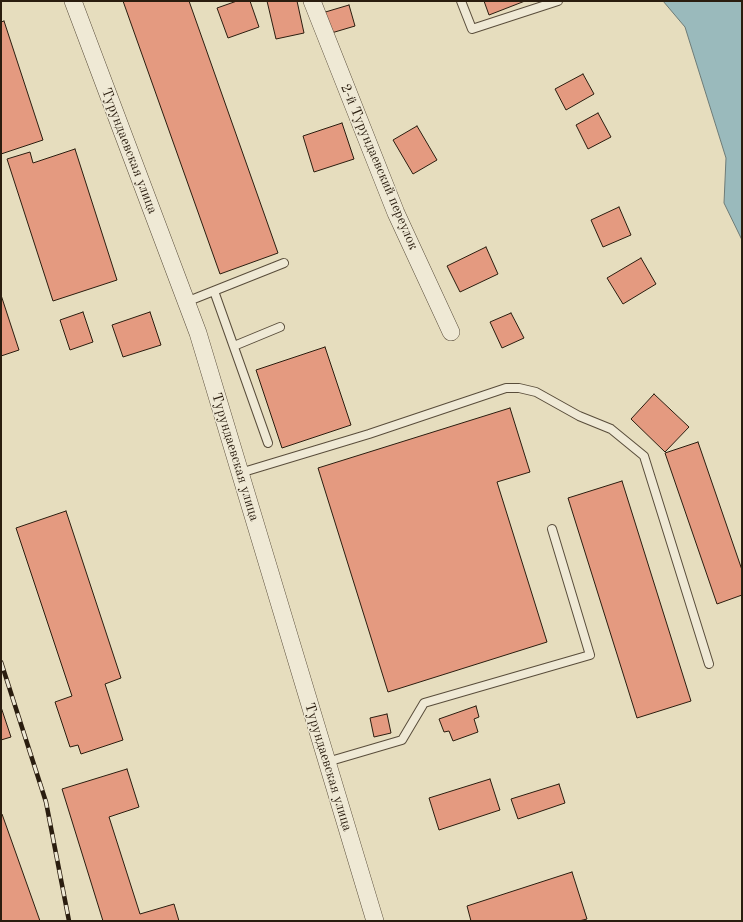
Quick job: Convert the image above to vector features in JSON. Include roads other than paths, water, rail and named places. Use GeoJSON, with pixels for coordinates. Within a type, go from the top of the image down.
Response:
{"type":"FeatureCollection","features":[{"type":"Feature","properties":{"kind":"street","name":"Турундаевская улица"},"geometry":{"type":"LineString","coordinates":[[73,1],[198,333],[374,921]]}},
{"type":"Feature","properties":{"kind":"street","name":"2-й Турундаевский переулок"},"geometry":{"type":"LineString","coordinates":[[312,1],[396,213],[451,332]]}},
{"type":"Feature","properties":{"kind":"lane"},"geometry":{"type":"LineString","coordinates":[[461,1],[472,29],[558,1]]}},
{"type":"Feature","properties":{"kind":"lane"},"geometry":{"type":"LineString","coordinates":[[186,302],[284,264]]}},
{"type":"Feature","properties":{"kind":"lane"},"geometry":{"type":"LineString","coordinates":[[214,291],[268,443]]}},
{"type":"Feature","properties":{"kind":"lane"},"geometry":{"type":"LineString","coordinates":[[234,346],[280,327]]}},
{"type":"Feature","properties":{"kind":"lane"},"geometry":{"type":"LineString","coordinates":[[240,473],[369,434],[506,388],[519,388],[536,392],[579,416],[611,429],[644,456],[709,664]]}},
{"type":"Feature","properties":{"kind":"lane"},"geometry":{"type":"LineString","coordinates":[[327,762],[402,740],[424,703],[590,655],[552,529]]}},
{"type":"Feature","properties":{"kind":"water"},"geometry":{"type":"Polygon","coordinates":[[[663,1],[742,1],[742,240],[724,203],[726,158],[685,27],[663,1]]]}},
{"type":"Feature","properties":{"kind":"railway"},"geometry":{"type":"LineString","coordinates":[[1,662],[46,802],[69,921]]}}]}
